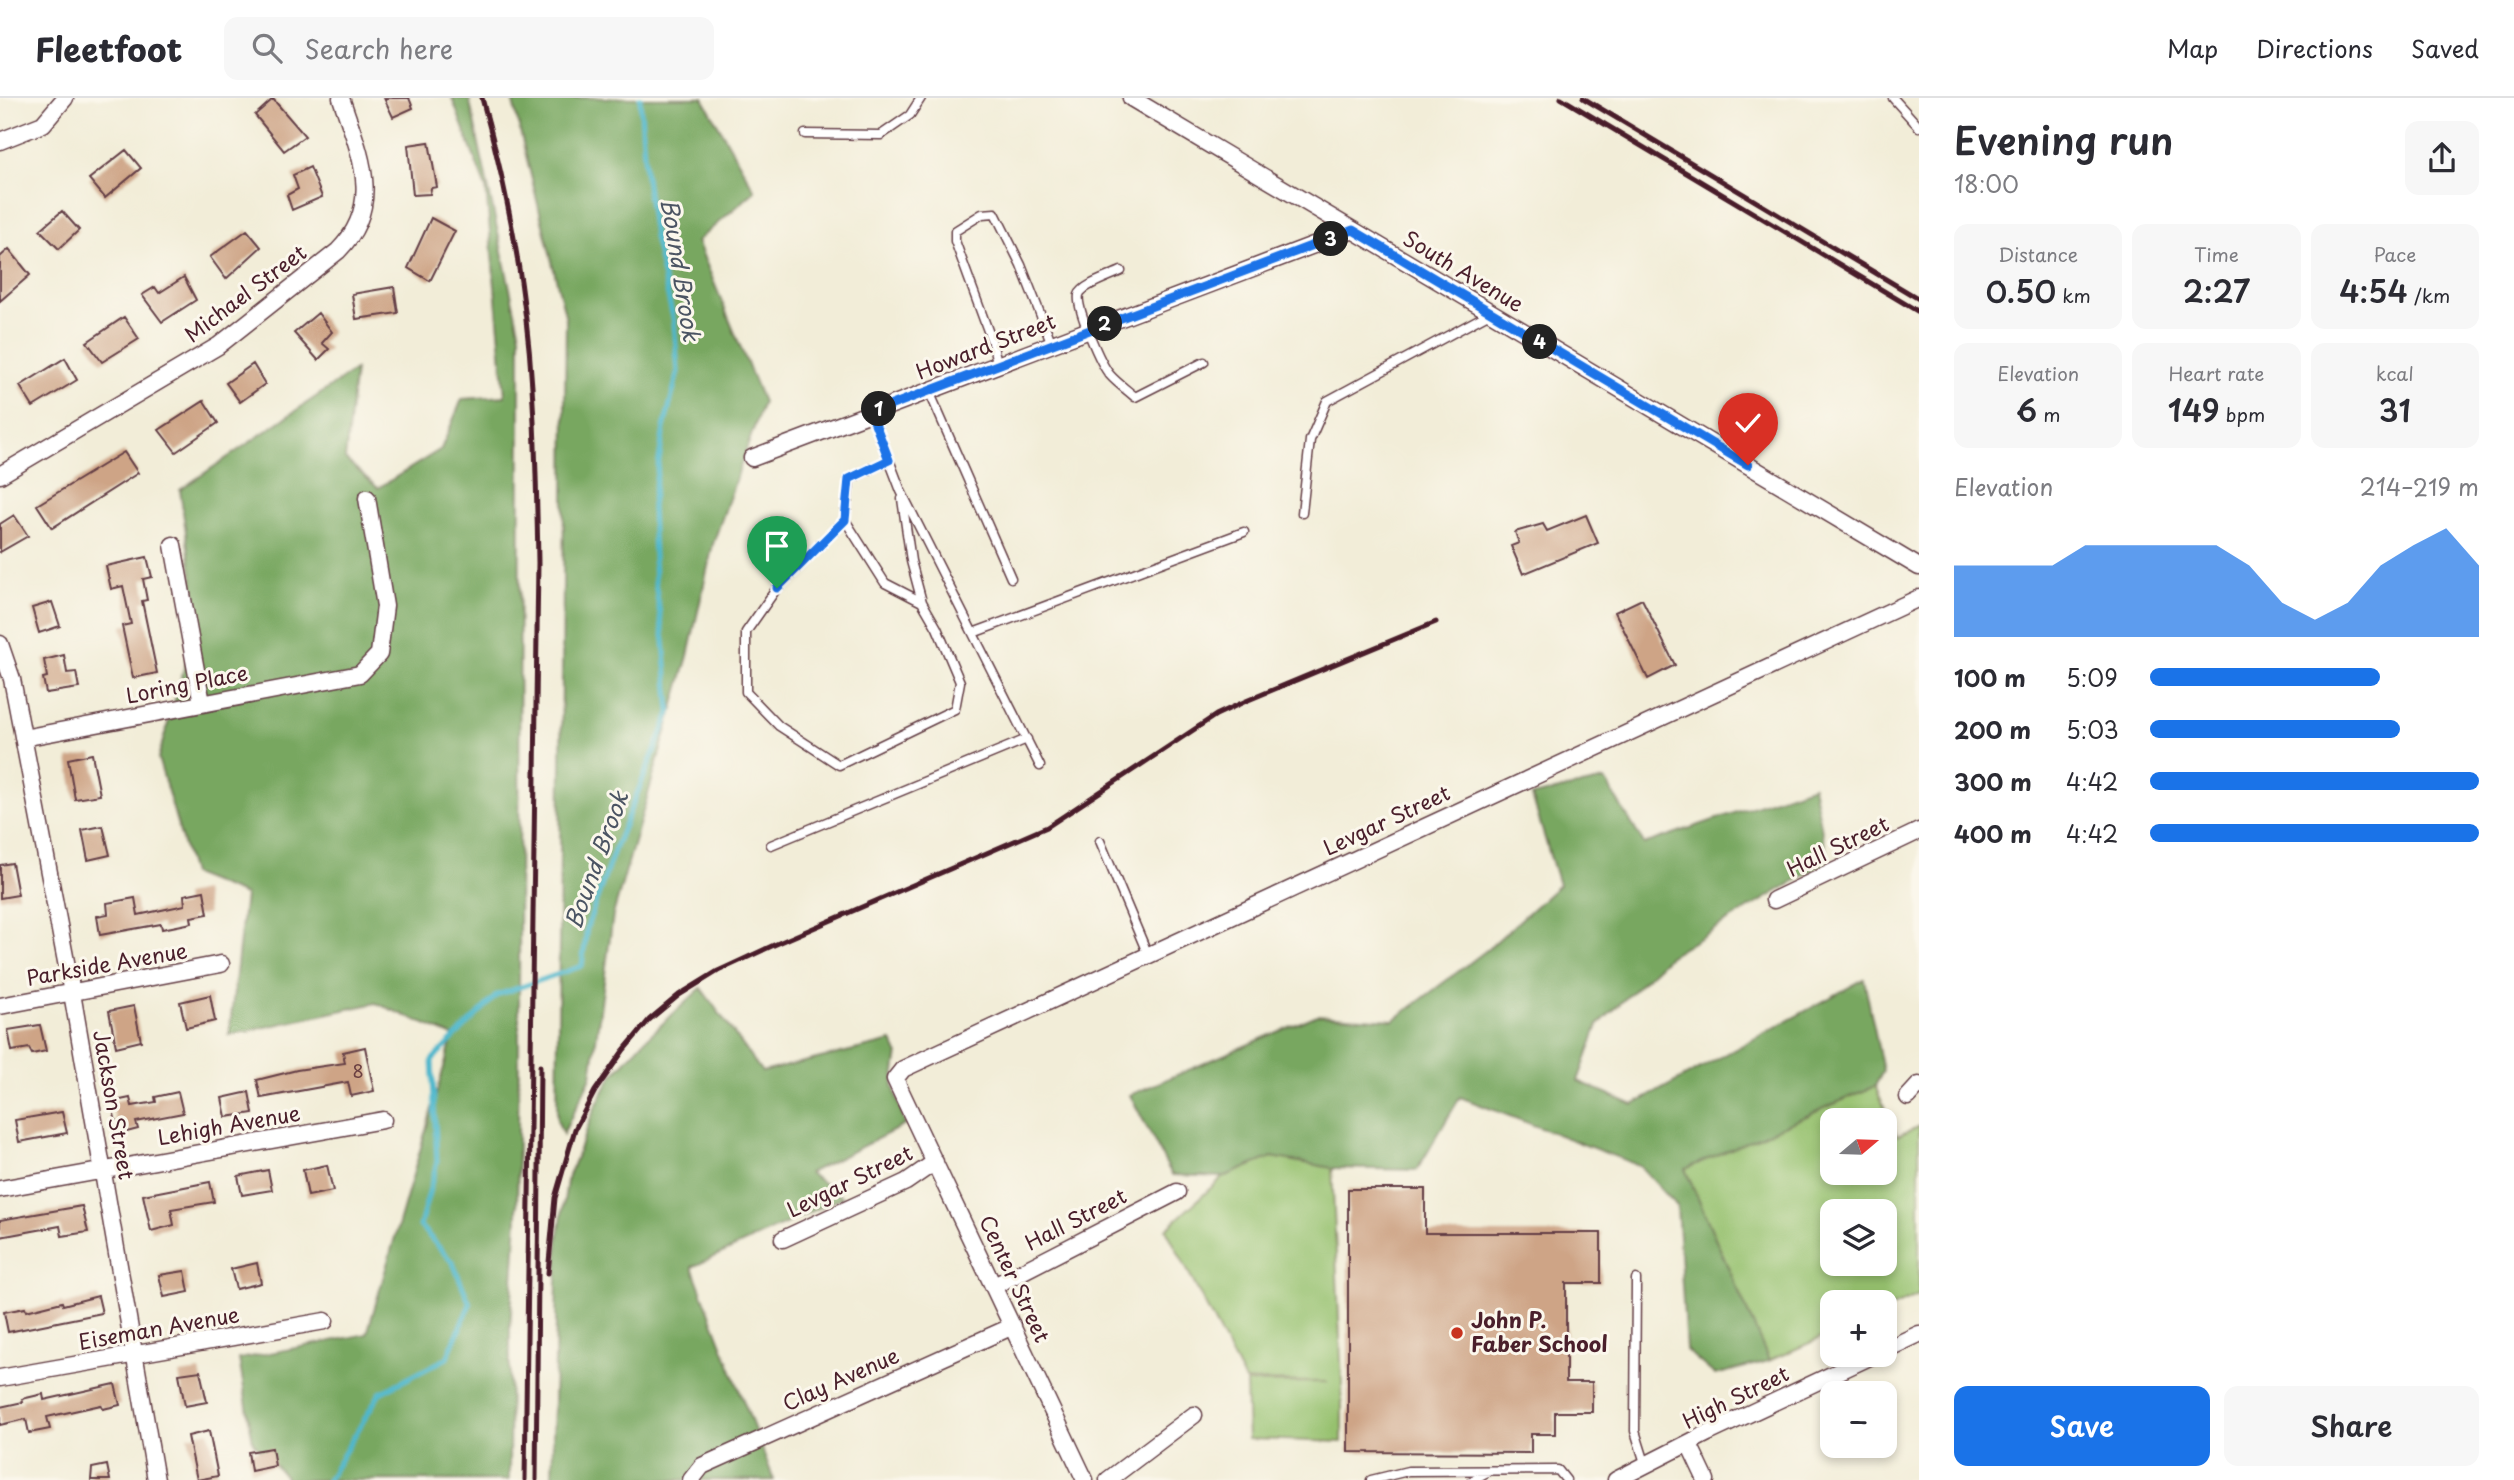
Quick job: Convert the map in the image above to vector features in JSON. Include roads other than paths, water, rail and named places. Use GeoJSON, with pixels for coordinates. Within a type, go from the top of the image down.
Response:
{"type":"FeatureCollection","features":[{"type":"Feature","properties":{"kind":"street"},"geometry":{"type":"LineString","coordinates":[[0,141],[43,124],[65,98]]}},
{"type":"Feature","properties":{"kind":"street","name":"Michael Street"},"geometry":{"type":"LineString","coordinates":[[0,475],[218,346],[352,237],[360,219],[366,191],[361,159],[341,98]]}},
{"type":"Feature","properties":{"kind":"street","name":"South Avenue"},"geometry":{"type":"LineString","coordinates":[[1131,98],[1919,567]]}},
{"type":"Feature","properties":{"kind":"street","name":"Howard Street"},"geometry":{"type":"LineString","coordinates":[[752,458],[1353,230]]}},
{"type":"Feature","properties":{"kind":"street","name":"Loring Place"},"geometry":{"type":"LineString","coordinates":[[23,738],[359,674],[379,654],[385,606],[367,498]]}},
{"type":"Feature","properties":{"kind":"street"},"geometry":{"type":"LineString","coordinates":[[173,545],[202,703]]}},
{"type":"Feature","properties":{"kind":"street","name":"Levgar Street"},"geometry":{"type":"LineString","coordinates":[[904,1098],[895,1079],[903,1069],[1919,598]]}},
{"type":"Feature","properties":{"kind":"street","name":"Jackson Street"},"geometry":{"type":"LineString","coordinates":[[0,644],[12,679],[72,993],[156,1480]]}},
{"type":"Feature","properties":{"kind":"street","name":"Hall Street"},"geometry":{"type":"LineString","coordinates":[[1774,900],[1919,831]]}},
{"type":"Feature","properties":{"kind":"street","name":"Parkside Avenue"},"geometry":{"type":"LineString","coordinates":[[0,1006],[221,964]]}},
{"type":"Feature","properties":{"kind":"street","name":"Center Street"},"geometry":{"type":"LineString","coordinates":[[904,1098],[1085,1480]]}},
{"type":"Feature","properties":{"kind":"street","name":"Lehigh Avenue"},"geometry":{"type":"LineString","coordinates":[[0,1189],[383,1120]]}},
{"type":"Feature","properties":{"kind":"street","name":"Levgar Street"},"geometry":{"type":"LineString","coordinates":[[783,1238],[906,1182],[935,1162]]}},
{"type":"Feature","properties":{"kind":"street","name":"Hall Street"},"geometry":{"type":"LineString","coordinates":[[994,1286],[1177,1192]]}},
{"type":"Feature","properties":{"kind":"street","name":"Eiseman Avenue"},"geometry":{"type":"LineString","coordinates":[[0,1378],[325,1321]]}},
{"type":"Feature","properties":{"kind":"street","name":"Clay Avenue"},"geometry":{"type":"LineString","coordinates":[[691,1480],[702,1466],[1013,1326]]}},
{"type":"Feature","properties":{"kind":"street"},"geometry":{"type":"LineString","coordinates":[[1897,1344],[1919,1334]]}},
{"type":"Feature","properties":{"kind":"street","name":"High Street"},"geometry":{"type":"LineString","coordinates":[[1616,1480],[1849,1367]]}},
{"type":"Feature","properties":{"kind":"street"},"geometry":{"type":"LineString","coordinates":[[1108,1480],[1194,1415]]}},
{"type":"Feature","properties":{"kind":"street"},"geometry":{"type":"LineString","coordinates":[[1689,1444],[1706,1480]]}},
{"type":"Feature","properties":{"kind":"lane"},"geometry":{"type":"LineString","coordinates":[[805,134],[881,135],[910,115],[921,98]]}},
{"type":"Feature","properties":{"kind":"lane"},"geometry":{"type":"LineString","coordinates":[[1893,98],[1919,127]]}},
{"type":"Feature","properties":{"kind":"lane"},"geometry":{"type":"LineString","coordinates":[[998,365],[955,241],[955,231],[982,214],[995,213],[1021,265],[1052,344]]}},
{"type":"Feature","properties":{"kind":"lane"},"geometry":{"type":"LineString","coordinates":[[1121,271],[1085,288],[1079,295],[1080,308],[1088,331],[1109,374],[1135,397],[1204,362]]}},
{"type":"Feature","properties":{"kind":"lane"},"geometry":{"type":"LineString","coordinates":[[1302,513],[1310,440],[1327,401],[1491,312]]}},
{"type":"Feature","properties":{"kind":"lane"},"geometry":{"type":"LineString","coordinates":[[929,391],[1011,578]]}},
{"type":"Feature","properties":{"kind":"lane"},"geometry":{"type":"LineString","coordinates":[[871,413],[901,491],[1040,766]]}},
{"type":"Feature","properties":{"kind":"lane"},"geometry":{"type":"LineString","coordinates":[[889,460],[849,479],[845,520],[885,583],[922,602]]}},
{"type":"Feature","properties":{"kind":"lane"},"geometry":{"type":"LineString","coordinates":[[845,520],[777,588],[746,632],[746,692],[779,726],[838,765],[956,709],[960,682],[937,628],[922,602],[911,561],[901,491]]}},
{"type":"Feature","properties":{"kind":"lane"},"geometry":{"type":"LineString","coordinates":[[973,633],[1244,532]]}},
{"type":"Feature","properties":{"kind":"lane"},"geometry":{"type":"LineString","coordinates":[[771,845],[1027,739]]}},
{"type":"Feature","properties":{"kind":"lane"},"geometry":{"type":"LineString","coordinates":[[1100,841],[1148,956]]}},
{"type":"Feature","properties":{"kind":"lane"},"geometry":{"type":"LineString","coordinates":[[1636,1279],[1635,1431],[1646,1466]]}},
{"type":"Feature","properties":{"kind":"lane"},"geometry":{"type":"LineString","coordinates":[[1473,1480],[1490,1470]]}},
{"type":"Feature","properties":{"kind":"lane"},"geometry":{"type":"LineString","coordinates":[[1371,1480],[1408,1471],[1490,1470],[1558,1470],[1566,1480]]}},
{"type":"Feature","properties":{"kind":"waterway","name":"Bound Brook"},"geometry":{"type":"LineString","coordinates":[[328,1480],[380,1393],[447,1358],[470,1304],[453,1263],[420,1226],[437,1162],[432,1060],[497,995],[582,966],[587,927],[616,845],[670,713],[664,641],[655,582],[652,506],[664,428],[678,372],[674,322],[654,237],[645,170],[640,98]]}},
{"type":"Feature","properties":{"kind":"railway"},"geometry":{"type":"LineString","coordinates":[[482,98],[508,205],[520,277],[529,350],[536,475],[538,563],[525,1480]]}},
{"type":"Feature","properties":{"kind":"railway"},"geometry":{"type":"LineString","coordinates":[[1561,98],[1919,312]]}},
{"type":"Feature","properties":{"kind":"railway"},"geometry":{"type":"LineString","coordinates":[[1583,98],[1919,299]]}},
{"type":"Feature","properties":{"kind":"railway"},"geometry":{"type":"LineString","coordinates":[[548,1273],[555,1198],[575,1129],[595,1091],[623,1051],[649,1020],[679,995],[718,971],[774,945],[1047,827],[1216,715],[1436,622]]}},
{"type":"Feature","properties":{"kind":"railway"},"geometry":{"type":"LineString","coordinates":[[536,1480],[540,1066]]}},
{"type":"Feature","properties":{"kind":"place","name":"John P. Faber School"},"geometry":{"type":"Point","coordinates":[1457,1333]}}]}
